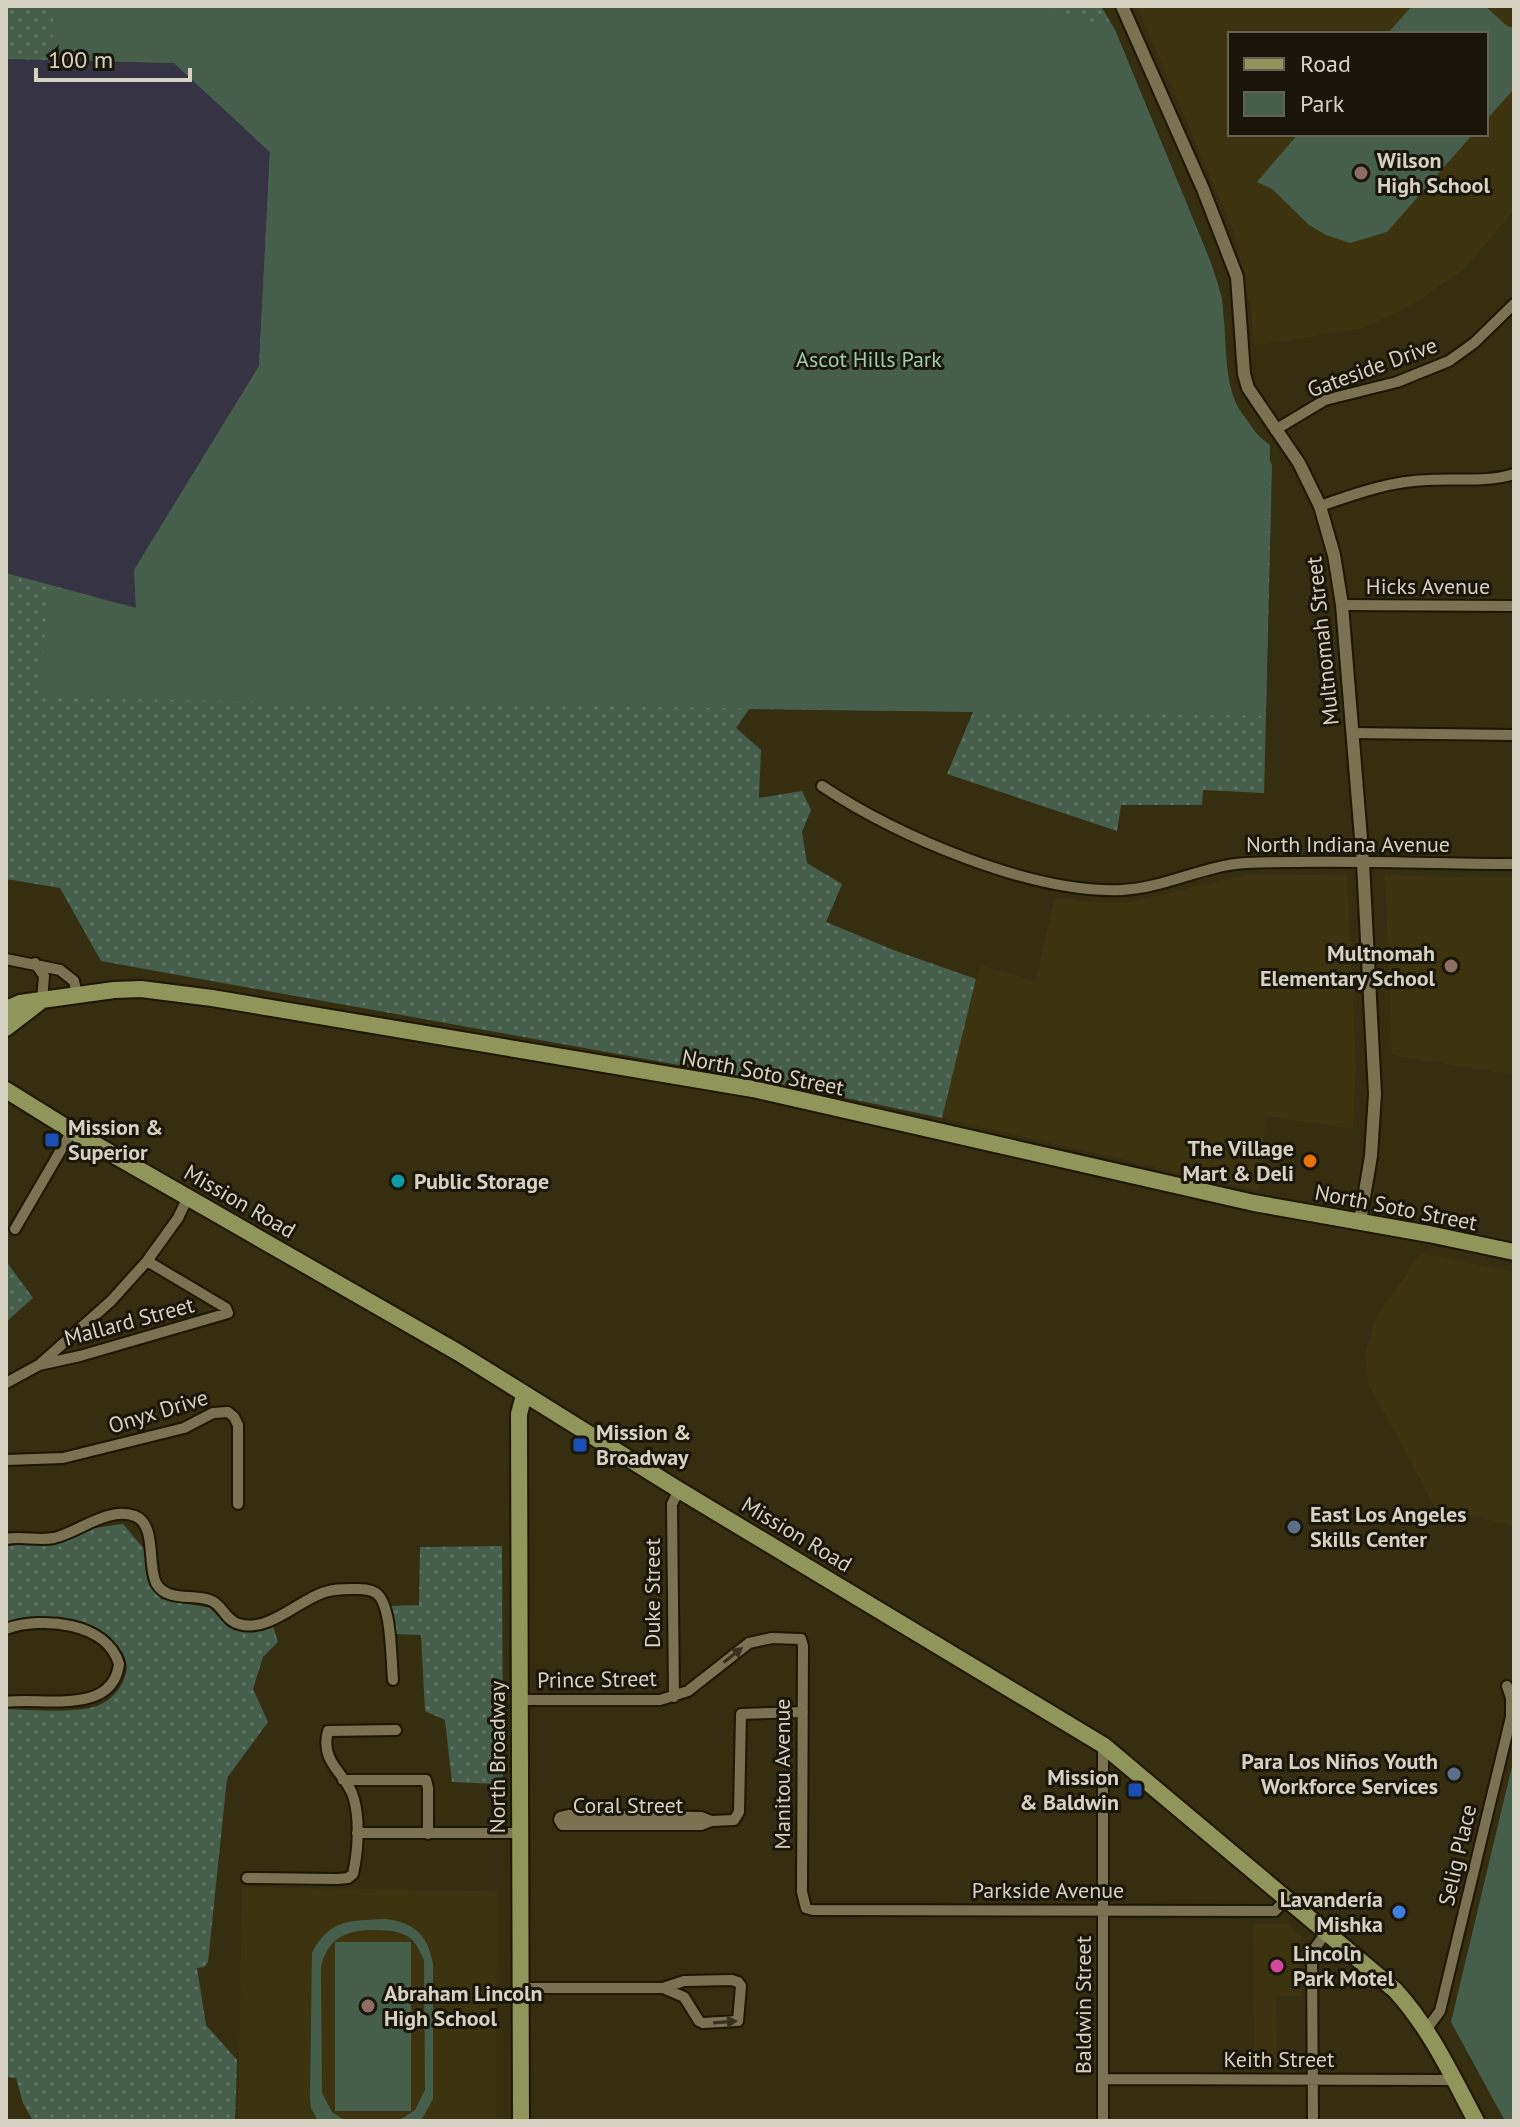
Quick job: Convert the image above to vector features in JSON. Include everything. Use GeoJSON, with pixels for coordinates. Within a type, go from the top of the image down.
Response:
{"type":"FeatureCollection","features":[{"type":"Feature","properties":{"kind":"main road","name":"North Soto Street"},"geometry":{"type":"LineString","coordinates":[[6,1028],[42,1000],[114,990],[166,992],[753,1089],[1254,1203],[1514,1252]]}},
{"type":"Feature","properties":{"kind":"main road"},"geometry":{"type":"LineString","coordinates":[[6,1009],[20,1003],[42,1000]]}},
{"type":"Feature","properties":{"kind":"main road","name":"Mission Road"},"geometry":{"type":"LineString","coordinates":[[6,1090],[459,1353],[679,1490],[1103,1745],[1395,1990],[1426,2030],[1476,2121]]}},
{"type":"Feature","properties":{"kind":"main road","name":"North Broadway"},"geometry":{"type":"LineString","coordinates":[[521,2121],[519,1414],[524,1395]]}},
{"type":"Feature","properties":{"kind":"street","name":"Multnomah Street"},"geometry":{"type":"LineString","coordinates":[[1122,6],[1237,277],[1244,374],[1255,401],[1299,463],[1320,506],[1334,555],[1342,605],[1363,863],[1375,1094],[1371,1155],[1360,1221]]}},
{"type":"Feature","properties":{"kind":"street","name":"Gateside Drive"},"geometry":{"type":"LineString","coordinates":[[1275,430],[1325,400],[1397,382],[1449,361],[1474,343],[1514,304]]}},
{"type":"Feature","properties":{"kind":"street"},"geometry":{"type":"LineString","coordinates":[[1320,506],[1369,489],[1397,484],[1427,480],[1498,479],[1514,474]]}},
{"type":"Feature","properties":{"kind":"street","name":"Hicks Avenue"},"geometry":{"type":"LineString","coordinates":[[1342,605],[1514,606]]}},
{"type":"Feature","properties":{"kind":"street"},"geometry":{"type":"LineString","coordinates":[[1352,733],[1514,735]]}},
{"type":"Feature","properties":{"kind":"street","name":"North Indiana Avenue"},"geometry":{"type":"LineString","coordinates":[[822,786],[896,828],[960,856],[1045,882],[1085,890],[1125,890],[1159,885],[1243,863],[1514,864]]}},
{"type":"Feature","properties":{"kind":"street"},"geometry":{"type":"LineString","coordinates":[[6,959],[60,970],[74,981],[77,995]]}},
{"type":"Feature","properties":{"kind":"street"},"geometry":{"type":"LineString","coordinates":[[35,963],[44,976],[42,1000]]}},
{"type":"Feature","properties":{"kind":"street"},"geometry":{"type":"LineString","coordinates":[[15,1229],[72,1131]]}},
{"type":"Feature","properties":{"kind":"street"},"geometry":{"type":"LineString","coordinates":[[6,1383],[39,1365],[111,1301],[147,1261],[178,1218],[188,1197]]}},
{"type":"Feature","properties":{"kind":"street","name":"Mallard Street"},"geometry":{"type":"LineString","coordinates":[[39,1365],[228,1313],[226,1308],[147,1261]]}},
{"type":"Feature","properties":{"kind":"street","name":"Onyx Drive"},"geometry":{"type":"LineString","coordinates":[[6,1460],[74,1456],[184,1428],[213,1413],[228,1412],[238,1425],[238,1504]]}},
{"type":"Feature","properties":{"kind":"street","name":"Duke Street"},"geometry":{"type":"LineString","coordinates":[[674,1697],[672,1504],[679,1490]]}},
{"type":"Feature","properties":{"kind":"street"},"geometry":{"type":"LineString","coordinates":[[6,1539],[48,1539],[113,1516],[135,1516],[143,1522],[148,1532],[152,1571],[156,1584],[163,1591],[211,1600],[228,1619],[252,1626],[320,1593],[365,1589],[378,1594],[386,1607],[393,1680]]}},
{"type":"Feature","properties":{"kind":"street"},"geometry":{"type":"LineString","coordinates":[[6,1629],[18,1625],[52,1623],[87,1632],[109,1646],[119,1664],[112,1686],[100,1695],[84,1699],[6,1702]]}},
{"type":"Feature","properties":{"kind":"street","name":"Prince Street"},"geometry":{"type":"LineString","coordinates":[[519,1700],[647,1701],[674,1697],[688,1691],[749,1643],[772,1638],[801,1639]]}},
{"type":"Feature","properties":{"kind":"street","name":"Manitou Avenue"},"geometry":{"type":"LineString","coordinates":[[801,1639],[802,1892],[806,1908]]}},
{"type":"Feature","properties":{"kind":"street","name":"Selig Place"},"geometry":{"type":"LineString","coordinates":[[1426,2030],[1440,2011],[1511,1717],[1511,1698],[1507,1686]]}},
{"type":"Feature","properties":{"kind":"street","name":"Coral Street"},"geometry":{"type":"LineString","coordinates":[[711,1821],[701,1817],[568,1815],[559,1820],[562,1825],[701,1825],[737,1819],[741,1714],[803,1712]]}},
{"type":"Feature","properties":{"kind":"street"},"geometry":{"type":"LineString","coordinates":[[247,1878],[348,1878],[353,1874],[357,1833],[355,1801],[330,1758],[326,1738],[328,1731],[396,1730]]}},
{"type":"Feature","properties":{"kind":"street","name":"Baldwin Street"},"geometry":{"type":"LineString","coordinates":[[1103,1745],[1103,2121]]}},
{"type":"Feature","properties":{"kind":"street"},"geometry":{"type":"LineString","coordinates":[[343,1780],[426,1780],[428,1834]]}},
{"type":"Feature","properties":{"kind":"street"},"geometry":{"type":"LineString","coordinates":[[357,1833],[518,1833]]}},
{"type":"Feature","properties":{"kind":"street","name":"Parkside Avenue"},"geometry":{"type":"LineString","coordinates":[[806,1908],[1275,1911],[1285,1900]]}},
{"type":"Feature","properties":{"kind":"street"},"geometry":{"type":"LineString","coordinates":[[1313,2121],[1312,1952],[1326,1933]]}},
{"type":"Feature","properties":{"kind":"street"},"geometry":{"type":"LineString","coordinates":[[520,1988],[663,1988],[694,1980],[738,1982],[741,1986],[738,2021],[703,2023],[684,1997],[663,1988]]}},
{"type":"Feature","properties":{"kind":"street","name":"Keith Street"},"geometry":{"type":"LineString","coordinates":[[1103,2079],[1454,2080]]}},
{"type":"Feature","properties":{"kind":"shaded area","name":"Wilson High School"},"geometry":{"type":"Polygon","coordinates":[[[1137,6],[1514,6],[1514,211],[1463,270],[1411,306],[1363,328],[1253,346],[1251,311],[1235,235],[1137,6]]]}},
{"type":"Feature","properties":{"kind":"shaded area"},"geometry":{"type":"Polygon","coordinates":[[[6,59],[174,63],[271,152],[259,366],[134,570],[136,608],[6,573],[6,59]]]}},
{"type":"Feature","properties":{"kind":"shaded area"},"geometry":{"type":"Polygon","coordinates":[[[1251,874],[1347,875],[1356,1065],[1353,1129],[1266,1116],[1259,1191],[942,1118],[980,965],[1036,981],[1055,897],[1093,903],[1129,902],[1251,874]]]}},
{"type":"Feature","properties":{"kind":"shaded area","name":"Multnomah Elementary School"},"geometry":{"type":"Polygon","coordinates":[[[1385,875],[1514,878],[1514,1075],[1392,1055],[1385,875]]]}},
{"type":"Feature","properties":{"kind":"shaded area"},"geometry":{"type":"Polygon","coordinates":[[[1421,1253],[1514,1272],[1514,1526],[1435,1507],[1368,1383],[1365,1356],[1377,1313],[1421,1253]]]}},
{"type":"Feature","properties":{"kind":"shaded area","name":"Abraham Lincoln High School"},"geometry":{"type":"Polygon","coordinates":[[[242,1887],[497,1891],[496,2121],[238,2121],[242,1887]]]}},
{"type":"Feature","properties":{"kind":"shaded area","name":"Lincoln Park Motel"},"geometry":{"type":"Polygon","coordinates":[[[1253,1924],[1287,1924],[1301,1937],[1301,1996],[1276,1996],[1277,2066],[1254,2066],[1253,1924]]]}},
{"type":"Feature","properties":{"kind":"green space","name":"Ascot Hills Park"},"geometry":{"type":"Polygon","coordinates":[[[6,6],[1101,6],[1115,30],[1222,298],[1227,380],[1233,400],[1258,436],[1272,465],[1264,793],[1203,790],[1202,805],[1121,805],[1117,831],[947,774],[973,712],[749,709],[736,728],[761,750],[759,798],[802,791],[811,810],[802,832],[807,863],[842,884],[826,922],[976,979],[942,1118],[746,1077],[101,961],[60,888],[6,879],[6,573],[136,608],[134,570],[259,366],[270,152],[174,63],[6,59],[6,6]]]}},
{"type":"Feature","properties":{"kind":"green space","name":"Ascot Hills Park"},"geometry":{"type":"Polygon","coordinates":[[[54,6],[1038,6],[1115,30],[1216,278],[1222,302],[1229,380],[1234,397],[1253,429],[1270,445],[1266,716],[39,698],[49,586],[136,608],[134,570],[259,366],[270,152],[174,63],[51,60],[54,6]]]}},
{"type":"Feature","properties":{"kind":"green space"},"geometry":{"type":"Polygon","coordinates":[[[1412,6],[1485,6],[1507,26],[1514,28],[1513,90],[1488,118],[1488,32],[1389,32],[1412,6]]]}},
{"type":"Feature","properties":{"kind":"green space"},"geometry":{"type":"Polygon","coordinates":[[[1296,136],[1471,136],[1387,232],[1350,243],[1309,225],[1272,189],[1257,182],[1296,136]]]}},
{"type":"Feature","properties":{"kind":"green space"},"geometry":{"type":"Polygon","coordinates":[[[6,1261],[33,1298],[6,1322],[6,1261]]]}},
{"type":"Feature","properties":{"kind":"green space"},"geometry":{"type":"Polygon","coordinates":[[[123,1524],[145,1550],[147,1576],[161,1599],[210,1608],[227,1626],[244,1632],[273,1626],[278,1642],[263,1657],[253,1689],[268,1722],[227,1778],[208,1962],[204,1967],[197,1968],[206,2025],[237,2060],[235,2121],[33,2121],[23,2103],[16,2078],[6,2077],[6,1709],[67,1710],[99,1705],[120,1687],[127,1664],[121,1650],[109,1639],[74,1623],[38,1617],[6,1623],[6,1546],[40,1543],[88,1529],[123,1524]]]}},
{"type":"Feature","properties":{"kind":"green space"},"geometry":{"type":"Polygon","coordinates":[[[502,1546],[503,1776],[496,1784],[452,1782],[445,1720],[425,1711],[421,1635],[396,1634],[390,1606],[419,1605],[420,1547],[502,1546]]]}},
{"type":"Feature","properties":{"kind":"green space"},"geometry":{"type":"Polygon","coordinates":[[[1514,1758],[1514,2121],[1505,2121],[1451,2022],[1514,1758]]]}},
{"type":"Feature","properties":{"kind":"green space"},"geometry":{"type":"Polygon","coordinates":[[[385,1919],[412,1927],[423,1938],[431,1954],[433,2099],[421,2121],[398,2121],[415,2110],[425,2090],[424,1960],[415,1943],[401,1933],[363,1930],[346,1934],[333,1943],[321,1967],[322,2093],[332,2112],[346,2121],[318,2121],[310,2098],[312,1953],[334,1927],[351,1921],[385,1919]]]}},
{"type":"Feature","properties":{"kind":"green space"},"geometry":{"type":"Polygon","coordinates":[[[335,1942],[411,1942],[411,2111],[335,2111],[335,1942]]]}},
{"type":"Feature","properties":{"kind":"place","name":"Wilson High School"},"geometry":{"type":"Point","coordinates":[1361,173]}},
{"type":"Feature","properties":{"kind":"place","name":"Multnomah Elementary School"},"geometry":{"type":"Point","coordinates":[1451,966]}},
{"type":"Feature","properties":{"kind":"place","name":"Mission & Superior"},"geometry":{"type":"Point","coordinates":[52,1140]}},
{"type":"Feature","properties":{"kind":"place","name":"The Village Mart & Deli"},"geometry":{"type":"Point","coordinates":[1310,1161]}},
{"type":"Feature","properties":{"kind":"place","name":"Public Storage"},"geometry":{"type":"Point","coordinates":[398,1181]}},
{"type":"Feature","properties":{"kind":"place","name":"Mission & Broadway"},"geometry":{"type":"Point","coordinates":[580,1445]}},
{"type":"Feature","properties":{"kind":"place","name":"East Los Angeles Skills Center"},"geometry":{"type":"Point","coordinates":[1294,1527]}},
{"type":"Feature","properties":{"kind":"place","name":"Para Los Niños Youth Workforce Services"},"geometry":{"type":"Point","coordinates":[1454,1774]}},
{"type":"Feature","properties":{"kind":"place","name":"Mission & Baldwin"},"geometry":{"type":"Point","coordinates":[1135,1790]}},
{"type":"Feature","properties":{"kind":"place","name":"Lavandería Mishka"},"geometry":{"type":"Point","coordinates":[1399,1912]}},
{"type":"Feature","properties":{"kind":"place","name":"Lincoln Park Motel"},"geometry":{"type":"Point","coordinates":[1277,1966]}},
{"type":"Feature","properties":{"kind":"place","name":"Abraham Lincoln High School"},"geometry":{"type":"Point","coordinates":[368,2006]}}]}
